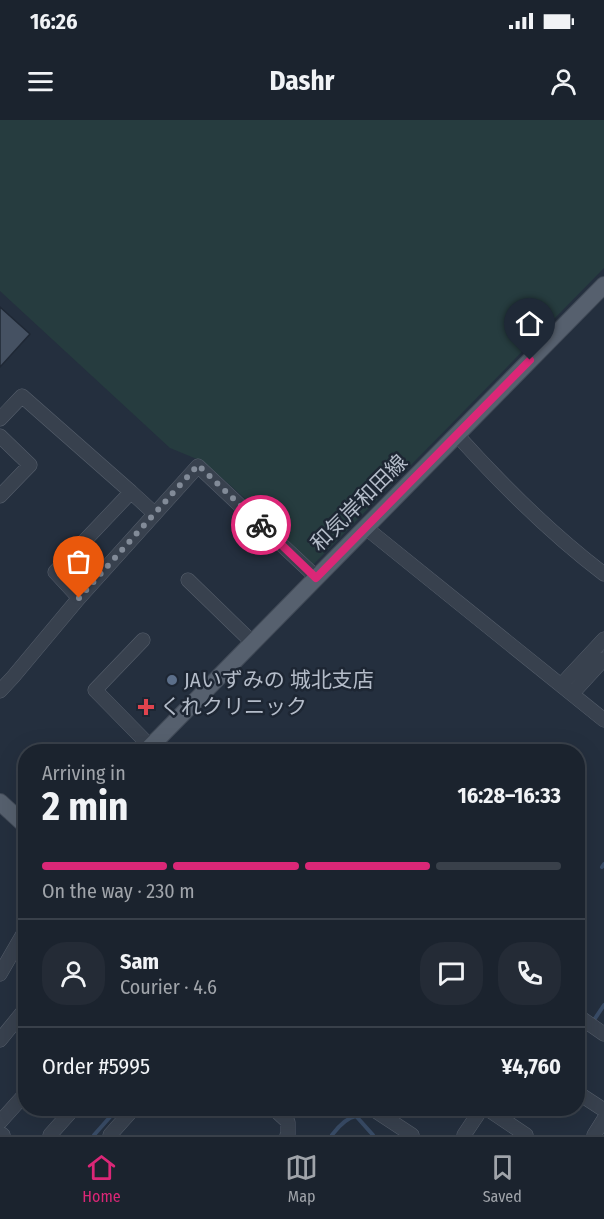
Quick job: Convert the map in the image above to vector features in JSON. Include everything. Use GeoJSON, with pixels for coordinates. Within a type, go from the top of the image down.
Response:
{"type":"FeatureCollection","features":[{"type":"Feature","properties":{"kind":"main road","name":"和気岸和田線"},"geometry":{"type":"LineString","coordinates":[[153,744],[604,285]]}},
{"type":"Feature","properties":{"kind":"main road"},"geometry":{"type":"LineString","coordinates":[[0,802],[18,819]]}},
{"type":"Feature","properties":{"kind":"street"},"geometry":{"type":"LineString","coordinates":[[0,419],[22,396],[155,514]]}},
{"type":"Feature","properties":{"kind":"street"},"geometry":{"type":"LineString","coordinates":[[457,435],[539,520],[604,574]]}},
{"type":"Feature","properties":{"kind":"street"},"geometry":{"type":"LineString","coordinates":[[0,496],[30,465],[3,444]]}},
{"type":"Feature","properties":{"kind":"street"},"geometry":{"type":"LineString","coordinates":[[0,691],[79,598],[198,465],[316,578]]}},
{"type":"Feature","properties":{"kind":"street"},"geometry":{"type":"LineString","coordinates":[[79,598],[55,572],[131,492]]}},
{"type":"Feature","properties":{"kind":"street"},"geometry":{"type":"LineString","coordinates":[[366,528],[604,720]]}},
{"type":"Feature","properties":{"kind":"street"},"geometry":{"type":"LineString","coordinates":[[188,580],[252,642]]}},
{"type":"Feature","properties":{"kind":"street"},"geometry":{"type":"LineString","coordinates":[[567,690],[604,639]]}},
{"type":"Feature","properties":{"kind":"street"},"geometry":{"type":"LineString","coordinates":[[143,640],[95,690],[144,744]]}},
{"type":"Feature","properties":{"kind":"street"},"geometry":{"type":"LineString","coordinates":[[567,690],[604,659]]}},
{"type":"Feature","properties":{"kind":"street"},"geometry":{"type":"LineString","coordinates":[[0,974],[18,953]]}},
{"type":"Feature","properties":{"kind":"street"},"geometry":{"type":"LineString","coordinates":[[0,1040],[18,1018]]}},
{"type":"Feature","properties":{"kind":"street"},"geometry":{"type":"LineString","coordinates":[[585,1021],[604,1034]]}},
{"type":"Feature","properties":{"kind":"street"},"geometry":{"type":"LineString","coordinates":[[585,1098],[604,1110]]}},
{"type":"Feature","properties":{"kind":"street"},"geometry":{"type":"LineString","coordinates":[[0,1122],[18,1102]]}},
{"type":"Feature","properties":{"kind":"street"},"geometry":{"type":"LineString","coordinates":[[50,1135],[67,1116]]}},
{"type":"Feature","properties":{"kind":"street"},"geometry":{"type":"LineString","coordinates":[[110,1135],[127,1116]]}},
{"type":"Feature","properties":{"kind":"street"},"geometry":{"type":"LineString","coordinates":[[282,1116],[288,1122],[287,1135]]}},
{"type":"Feature","properties":{"kind":"street"},"geometry":{"type":"LineString","coordinates":[[382,1116],[412,1135]]}},
{"type":"Feature","properties":{"kind":"street"},"geometry":{"type":"LineString","coordinates":[[464,1135],[478,1116]]}},
{"type":"Feature","properties":{"kind":"street"},"geometry":{"type":"LineString","coordinates":[[496,1116],[526,1135]]}},
{"type":"Feature","properties":{"kind":"street"},"geometry":{"type":"LineString","coordinates":[[594,1135],[604,1119]]}},
{"type":"Feature","properties":{"kind":"green space"},"geometry":{"type":"Polygon","coordinates":[[[0,120],[604,120],[604,268],[313,565],[249,502],[204,462],[170,448],[0,291],[0,120]]]}},
{"type":"Feature","properties":{"kind":"building"},"geometry":{"type":"Polygon","coordinates":[[[0,307],[30,334],[0,367],[0,307]]]}},
{"type":"Feature","properties":{"kind":"waterway"},"geometry":{"type":"LineString","coordinates":[[591,1019],[594,1020],[604,1005]]}},
{"type":"Feature","properties":{"kind":"waterway"},"geometry":{"type":"LineString","coordinates":[[94,1135],[111,1116]]}},
{"type":"Feature","properties":{"kind":"waterway"},"geometry":{"type":"LineString","coordinates":[[332,1135],[346,1121],[356,1116],[373,1135]]}},
{"type":"Feature","properties":{"kind":"way so far"},"geometry":{"type":"LineString","coordinates":[[79,598],[198,465],[261,525]]}},
{"type":"Feature","properties":{"kind":"place","name":"JAいずみの 城北支店"},"geometry":{"type":"Point","coordinates":[172,680]}},
{"type":"Feature","properties":{"kind":"place","name":"くれクリニック"},"geometry":{"type":"Point","coordinates":[146,707]}},
{"type":"Feature","properties":{"kind":"route"},"geometry":{"type":"LineString","coordinates":[[261,525],[316,578],[530,360]]}}]}
